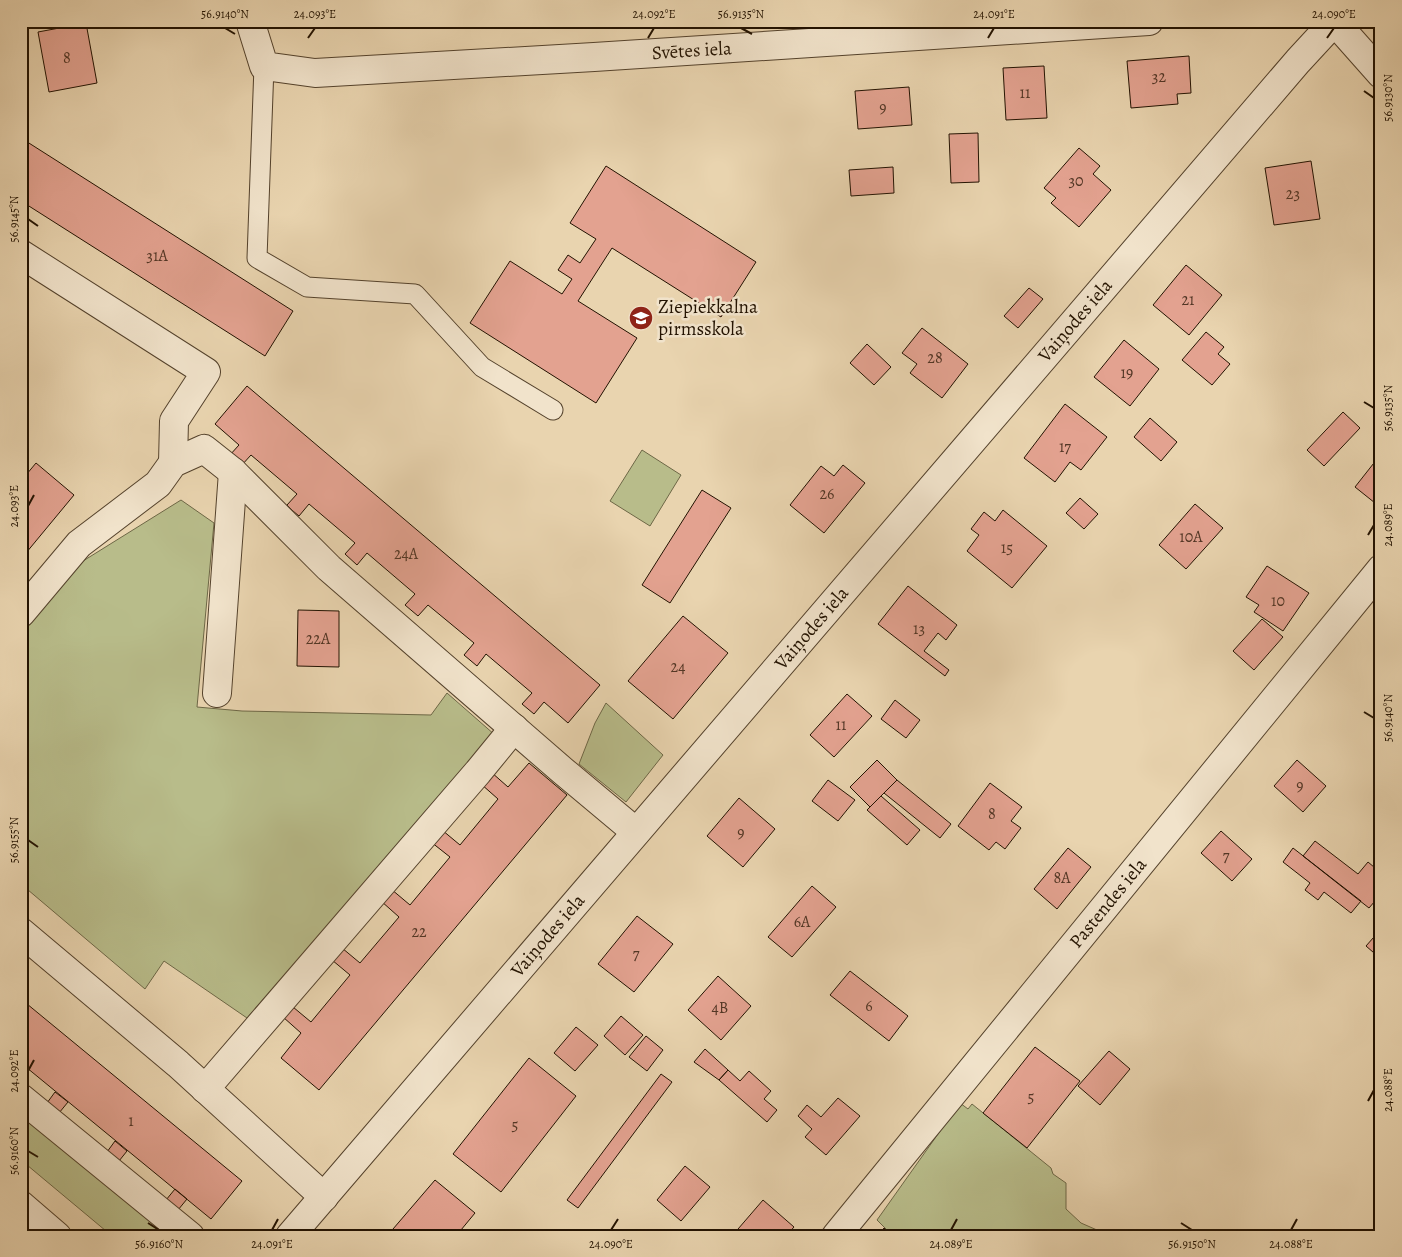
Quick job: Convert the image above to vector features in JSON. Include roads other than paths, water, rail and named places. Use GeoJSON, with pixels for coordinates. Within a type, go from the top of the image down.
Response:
{"type":"FeatureCollection","features":[{"type":"Feature","properties":{"kind":"street"},"geometry":{"type":"LineString","coordinates":[[250,21],[264,66]]}},
{"type":"Feature","properties":{"kind":"street","name":"Svētes iela"},"geometry":{"type":"LineString","coordinates":[[264,66],[315,73],[1149,21]]}},
{"type":"Feature","properties":{"kind":"street"},"geometry":{"type":"LineString","coordinates":[[1333,21],[1381,74]]}},
{"type":"Feature","properties":{"kind":"street","name":"Vaiņodes iela"},"geometry":{"type":"LineString","coordinates":[[290,1236],[1333,21]]}},
{"type":"Feature","properties":{"kind":"street"},"geometry":{"type":"LineString","coordinates":[[21,254],[206,372],[174,420],[173,462],[158,484],[79,544],[21,613]]}},
{"type":"Feature","properties":{"kind":"street"},"geometry":{"type":"LineString","coordinates":[[173,462],[204,449],[233,472],[330,568],[636,832]]}},
{"type":"Feature","properties":{"kind":"street"},"geometry":{"type":"LineString","coordinates":[[217,693],[233,472]]}},
{"type":"Feature","properties":{"kind":"street","name":"Pastendes iela"},"geometry":{"type":"LineString","coordinates":[[836,1236],[1381,569]]}},
{"type":"Feature","properties":{"kind":"street"},"geometry":{"type":"LineString","coordinates":[[205,1089],[514,728]]}},
{"type":"Feature","properties":{"kind":"street"},"geometry":{"type":"LineString","coordinates":[[21,932],[178,1064],[324,1197]]}},
{"type":"Feature","properties":{"kind":"street"},"geometry":{"type":"LineString","coordinates":[[21,1098],[190,1236]]}},
{"type":"Feature","properties":{"kind":"street"},"geometry":{"type":"LineString","coordinates":[[21,1206],[57,1236]]}},
{"type":"Feature","properties":{"kind":"lane"},"geometry":{"type":"LineString","coordinates":[[264,66],[257,258],[307,287],[416,294],[482,367],[553,410]]}},
{"type":"Feature","properties":{"kind":"place","name":"Ziepiekkalna pirmsskola"},"geometry":{"type":"Point","coordinates":[641,318]}}]}
